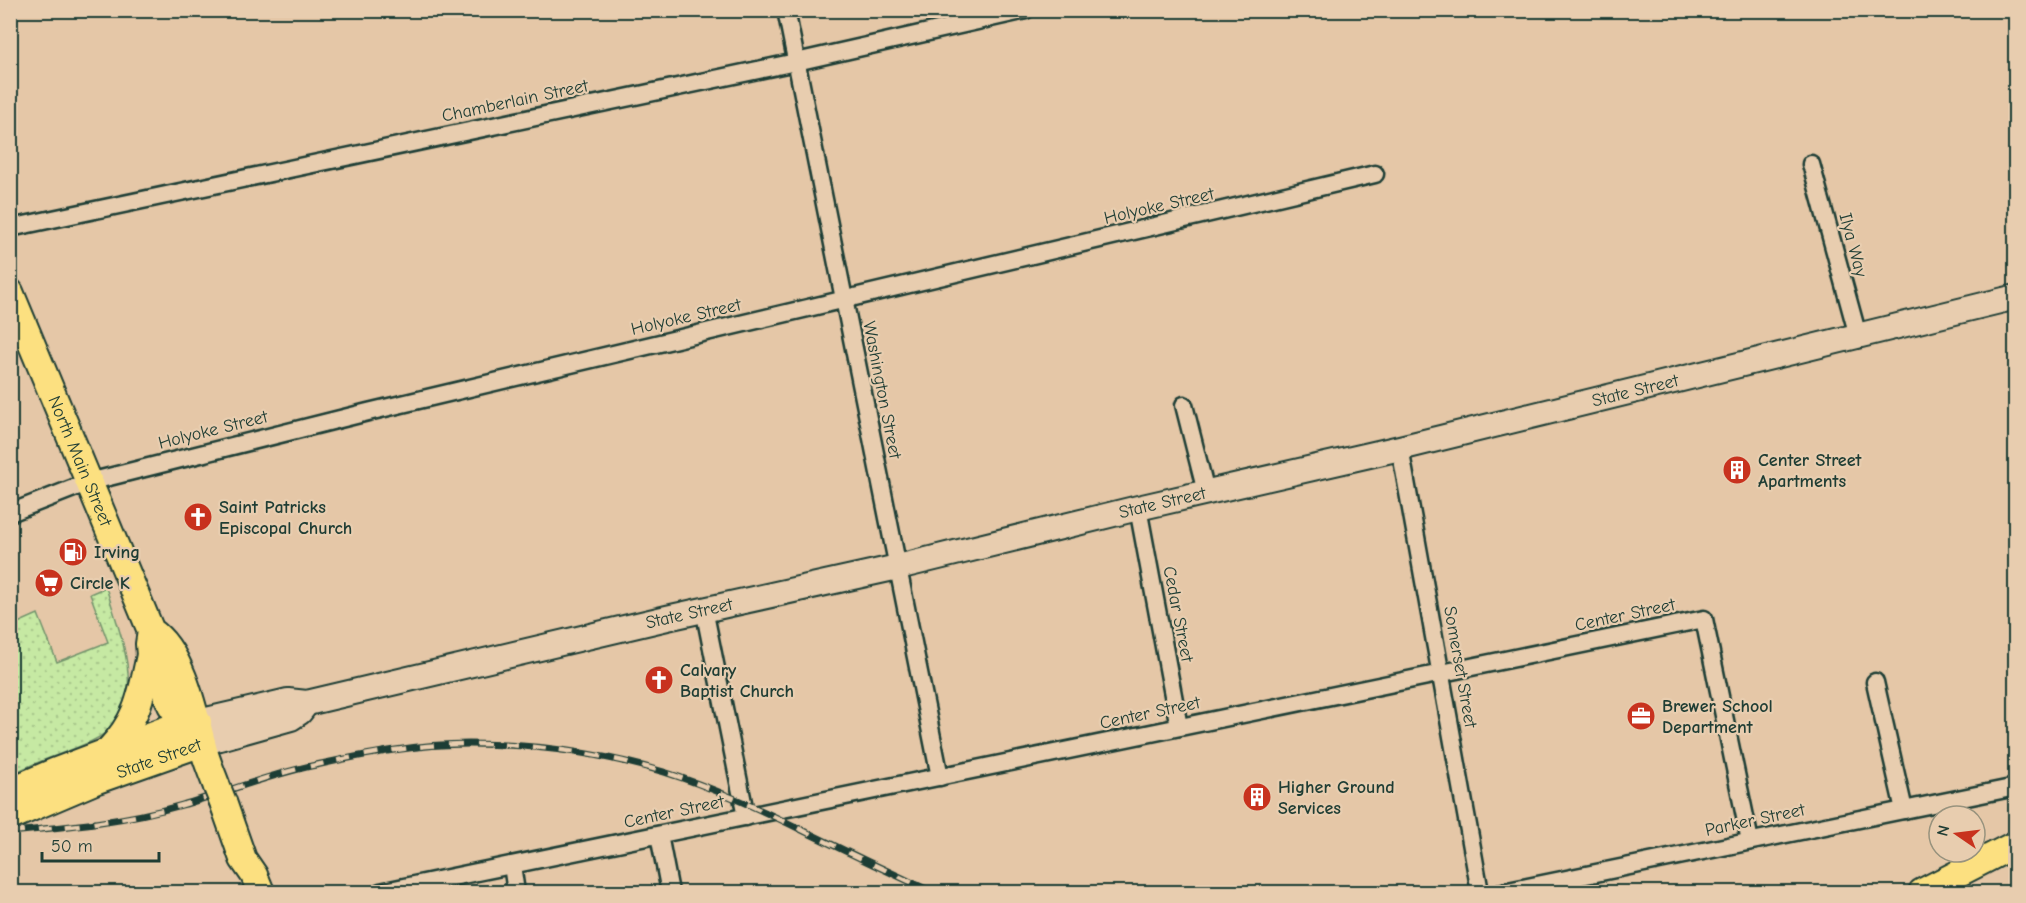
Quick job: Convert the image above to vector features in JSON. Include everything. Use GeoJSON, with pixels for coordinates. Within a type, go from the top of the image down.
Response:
{"type":"FeatureCollection","features":[{"type":"Feature","properties":{"kind":"main road","name":"North Main Street"},"geometry":{"type":"LineString","coordinates":[[10,292],[89,482],[151,643],[171,705],[195,730],[243,859],[254,875],[261,892]]}},
{"type":"Feature","properties":{"kind":"main road","name":"State Street"},"geometry":{"type":"LineString","coordinates":[[10,791],[108,752],[195,730],[291,718],[307,703],[704,609],[898,567],[1138,508],[1400,448],[2016,297]]}},
{"type":"Feature","properties":{"kind":"main road"},"geometry":{"type":"LineString","coordinates":[[108,752],[123,735],[136,712],[151,643]]}},
{"type":"Feature","properties":{"kind":"main road","name":"State Street"},"geometry":{"type":"LineString","coordinates":[[10,817],[97,780],[195,730]]}},
{"type":"Feature","properties":{"kind":"main road"},"geometry":{"type":"LineString","coordinates":[[1922,892],[2016,844]]}},
{"type":"Feature","properties":{"kind":"main road","name":"North Main Street"},"geometry":{"type":"LineString","coordinates":[[243,859],[244,892]]}},
{"type":"Feature","properties":{"kind":"street","name":"Washington Street"},"geometry":{"type":"LineString","coordinates":[[786,10],[940,777]]}},
{"type":"Feature","properties":{"kind":"street","name":"Chamberlain Street"},"geometry":{"type":"LineString","coordinates":[[10,228],[796,62],[1026,10]]}},
{"type":"Feature","properties":{"kind":"street","name":"Ilya Way"},"geometry":{"type":"LineString","coordinates":[[1811,164],[1858,336]]}},
{"type":"Feature","properties":{"kind":"street","name":"Holyoke Street"},"geometry":{"type":"LineString","coordinates":[[10,513],[89,482],[368,412],[1376,174]]}},
{"type":"Feature","properties":{"kind":"street"},"geometry":{"type":"LineString","coordinates":[[1184,405],[1206,492]]}},
{"type":"Feature","properties":{"kind":"street","name":"Somerset Street"},"geometry":{"type":"LineString","coordinates":[[1400,448],[1480,892]]}},
{"type":"Feature","properties":{"kind":"street","name":"Cedar Street"},"geometry":{"type":"LineString","coordinates":[[1138,508],[1179,727]]}},
{"type":"Feature","properties":{"kind":"street"},"geometry":{"type":"LineString","coordinates":[[704,609],[746,817]]}},
{"type":"Feature","properties":{"kind":"street","name":"Center Street"},"geometry":{"type":"LineString","coordinates":[[380,892],[1704,619],[1750,842]]}},
{"type":"Feature","properties":{"kind":"street"},"geometry":{"type":"LineString","coordinates":[[1875,682],[1904,810]]}},
{"type":"Feature","properties":{"kind":"street","name":"Parker Street"},"geometry":{"type":"LineString","coordinates":[[1503,892],[2016,786]]}},
{"type":"Feature","properties":{"kind":"street"},"geometry":{"type":"LineString","coordinates":[[659,835],[670,892]]}},
{"type":"Feature","properties":{"kind":"street"},"geometry":{"type":"LineString","coordinates":[[512,865],[516,892]]}},
{"type":"Feature","properties":{"kind":"green space"},"geometry":{"type":"Polygon","coordinates":[[[106,587],[119,628],[128,671],[128,692],[123,711],[111,728],[92,741],[11,775],[11,626],[38,614],[57,662],[108,642],[90,594],[106,587]]]}},
{"type":"Feature","properties":{"kind":"railway"},"geometry":{"type":"LineString","coordinates":[[10,832],[140,815],[182,805],[282,773],[373,754],[450,744],[494,744],[592,755],[640,765],[682,778],[751,806],[932,892]]}},
{"type":"Feature","properties":{"kind":"place","name":"Center Street Apartments"},"geometry":{"type":"Point","coordinates":[1737,470]}},
{"type":"Feature","properties":{"kind":"place","name":"Saint Patricks Episcopal Church"},"geometry":{"type":"Point","coordinates":[198,517]}},
{"type":"Feature","properties":{"kind":"place","name":"Irving"},"geometry":{"type":"Point","coordinates":[73,552]}},
{"type":"Feature","properties":{"kind":"place","name":"Circle K"},"geometry":{"type":"Point","coordinates":[49,583]}},
{"type":"Feature","properties":{"kind":"place","name":"Calvary Baptist Church"},"geometry":{"type":"Point","coordinates":[659,680]}},
{"type":"Feature","properties":{"kind":"place","name":"Brewer School Department"},"geometry":{"type":"Point","coordinates":[1641,716]}},
{"type":"Feature","properties":{"kind":"place","name":"Higher Ground Services"},"geometry":{"type":"Point","coordinates":[1257,797]}}]}
